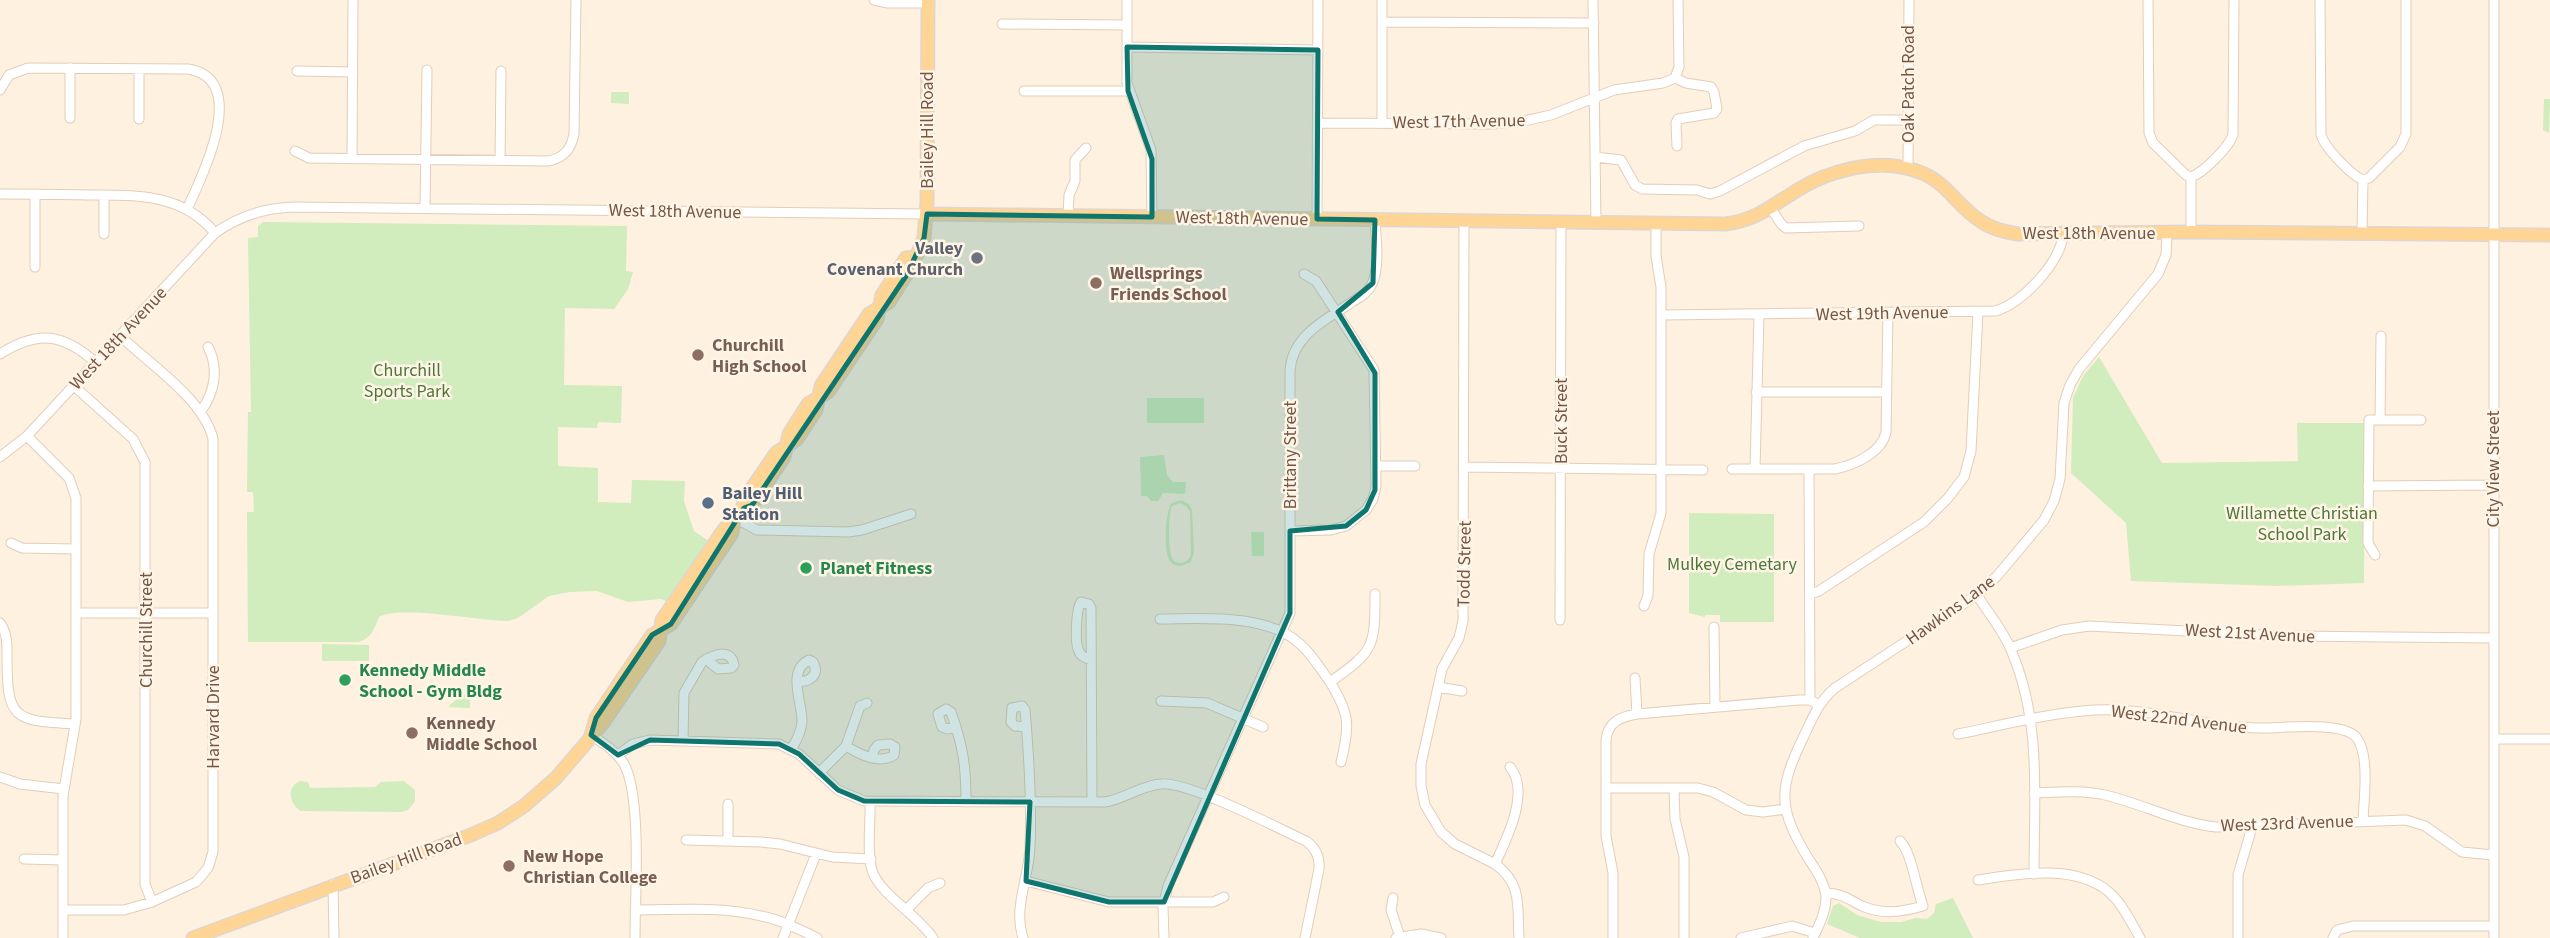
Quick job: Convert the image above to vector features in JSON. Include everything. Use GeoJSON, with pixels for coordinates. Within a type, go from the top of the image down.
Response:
{"type":"FeatureCollection","features":[{"type":"Feature","properties":{"kind":"main road","name":"Bailey Hill Road"},"geometry":{"type":"LineString","coordinates":[[194,938],[498,823],[524,806],[556,778],[591,735],[596,718],[652,635],[661,630],[662,620],[697,576],[725,528],[738,518],[744,500],[776,453],[786,447],[789,434],[808,404],[820,396],[821,386],[869,314],[880,309],[882,295],[906,258],[915,257],[924,238],[927,214],[928,2]]}},
{"type":"Feature","properties":{"kind":"main road","name":"West 18th Avenue"},"geometry":{"type":"LineString","coordinates":[[927,214],[1735,223],[1771,209],[1807,185],[1842,172],[1871,166],[1908,168],[1936,180],[1973,216],[1992,227],[2017,234],[2191,232],[2550,235]]}},
{"type":"Feature","properties":{"kind":"street"},"geometry":{"type":"LineString","coordinates":[[352,159],[354,0]]}},
{"type":"Feature","properties":{"kind":"street"},"geometry":{"type":"LineString","coordinates":[[295,151],[309,159],[554,160],[563,155],[571,145],[575,129],[576,0]]}},
{"type":"Feature","properties":{"kind":"street"},"geometry":{"type":"LineString","coordinates":[[874,0],[888,3],[928,2]]}},
{"type":"Feature","properties":{"kind":"street"},"geometry":{"type":"LineString","coordinates":[[1127,0],[1128,91],[1151,150],[1152,217]]}},
{"type":"Feature","properties":{"kind":"street"},"geometry":{"type":"LineString","coordinates":[[1317,219],[1318,0]]}},
{"type":"Feature","properties":{"kind":"street"},"geometry":{"type":"LineString","coordinates":[[1382,0],[1382,122]]}},
{"type":"Feature","properties":{"kind":"street"},"geometry":{"type":"LineString","coordinates":[[1592,0],[1595,223]]}},
{"type":"Feature","properties":{"kind":"street"},"geometry":{"type":"LineString","coordinates":[[1675,78],[1679,67],[1678,0]]}},
{"type":"Feature","properties":{"kind":"street","name":"Oak Patch Road"},"geometry":{"type":"LineString","coordinates":[[1908,168],[1909,0]]}},
{"type":"Feature","properties":{"kind":"street"},"geometry":{"type":"LineString","coordinates":[[2148,0],[2149,134],[2161,150],[2191,177],[2199,174],[2228,145],[2233,135],[2234,0]]}},
{"type":"Feature","properties":{"kind":"street"},"geometry":{"type":"LineString","coordinates":[[2320,0],[2321,135],[2325,145],[2363,180]]}},
{"type":"Feature","properties":{"kind":"street"},"geometry":{"type":"LineString","coordinates":[[2362,234],[2363,180],[2400,147],[2404,139],[2406,0]]}},
{"type":"Feature","properties":{"kind":"street","name":"City View Street"},"geometry":{"type":"LineString","coordinates":[[2494,0],[2494,938]]}},
{"type":"Feature","properties":{"kind":"street"},"geometry":{"type":"LineString","coordinates":[[1382,22],[1594,23]]}},
{"type":"Feature","properties":{"kind":"street"},"geometry":{"type":"LineString","coordinates":[[1002,24],[1127,26]]}},
{"type":"Feature","properties":{"kind":"street"},"geometry":{"type":"LineString","coordinates":[[1127,47],[1318,50]]}},
{"type":"Feature","properties":{"kind":"street"},"geometry":{"type":"LineString","coordinates":[[70,68],[70,118]]}},
{"type":"Feature","properties":{"kind":"street"},"geometry":{"type":"LineString","coordinates":[[0,90],[5,79],[21,69],[199,71],[209,78],[217,92],[218,116],[215,144],[187,209]]}},
{"type":"Feature","properties":{"kind":"street"},"geometry":{"type":"LineString","coordinates":[[139,69],[139,119]]}},
{"type":"Feature","properties":{"kind":"street"},"geometry":{"type":"LineString","coordinates":[[425,208],[427,70]]}},
{"type":"Feature","properties":{"kind":"street"},"geometry":{"type":"LineString","coordinates":[[297,71],[353,72]]}},
{"type":"Feature","properties":{"kind":"street"},"geometry":{"type":"LineString","coordinates":[[500,160],[501,71]]}},
{"type":"Feature","properties":{"kind":"street","name":"West 17th Avenue"},"geometry":{"type":"LineString","coordinates":[[1318,122],[1493,124],[1524,121],[1551,115],[1621,88],[1668,82],[1675,78],[1686,83],[1707,86],[1714,92],[1716,112],[1677,121],[1677,146]]}},
{"type":"Feature","properties":{"kind":"street"},"geometry":{"type":"LineString","coordinates":[[1024,90],[1128,91]]}},
{"type":"Feature","properties":{"kind":"street"},"geometry":{"type":"LineString","coordinates":[[1595,158],[1621,160],[1635,185],[1642,190],[1697,190],[1710,194],[1804,146],[1852,133],[1874,120],[1908,120]]}},
{"type":"Feature","properties":{"kind":"street"},"geometry":{"type":"LineString","coordinates":[[1069,216],[1069,195],[1075,183],[1075,160],[1086,148]]}},
{"type":"Feature","properties":{"kind":"street"},"geometry":{"type":"LineString","coordinates":[[2191,177],[2191,232]]}},
{"type":"Feature","properties":{"kind":"street"},"geometry":{"type":"LineString","coordinates":[[0,194],[149,196],[187,209],[202,219],[215,233]]}},
{"type":"Feature","properties":{"kind":"street"},"geometry":{"type":"LineString","coordinates":[[34,267],[35,194]]}},
{"type":"Feature","properties":{"kind":"street"},"geometry":{"type":"LineString","coordinates":[[104,195],[104,234]]}},
{"type":"Feature","properties":{"kind":"street","name":"West 18th Avenue"},"geometry":{"type":"LineString","coordinates":[[0,457],[27,436],[215,233],[240,218],[277,207],[927,214]]}},
{"type":"Feature","properties":{"kind":"street"},"geometry":{"type":"LineString","coordinates":[[1771,209],[1786,228],[1859,226]]}},
{"type":"Feature","properties":{"kind":"street","name":"Brittany Street"},"geometry":{"type":"LineString","coordinates":[[1164,938],[1164,902],[1168,886],[1282,633],[1291,602],[1291,361],[1305,335],[1366,292],[1373,283],[1376,220]]}},
{"type":"Feature","properties":{"kind":"street","name":"Todd Street"},"geometry":{"type":"LineString","coordinates":[[1464,221],[1463,621],[1459,638],[1444,665],[1438,687],[1421,764],[1421,786],[1432,821],[1446,837],[1495,864],[1515,886],[1519,938]]}},
{"type":"Feature","properties":{"kind":"street","name":"Buck Street"},"geometry":{"type":"LineString","coordinates":[[1560,620],[1561,222]]}},
{"type":"Feature","properties":{"kind":"street"},"geometry":{"type":"LineString","coordinates":[[1644,606],[1648,596],[1649,554],[1661,513],[1661,287],[1656,251],[1656,223]]}},
{"type":"Feature","properties":{"kind":"street","name":"Hawkins Lane"},"geometry":{"type":"LineString","coordinates":[[1826,893],[1795,836],[1785,809],[1784,792],[1788,771],[1819,705],[1835,688],[1977,595],[1997,576],[2049,511],[2060,479],[2063,413],[2070,385],[2079,369],[2158,274],[2166,255],[2167,232]]}},
{"type":"Feature","properties":{"kind":"street","name":"West 19th Avenue"},"geometry":{"type":"LineString","coordinates":[[1661,315],[1978,312],[2004,309],[2025,295],[2060,251],[2063,234]]}},
{"type":"Feature","properties":{"kind":"street"},"geometry":{"type":"LineString","coordinates":[[1290,531],[1331,530],[1346,526],[1356,520],[1373,499],[1376,486],[1375,373],[1314,278],[1304,274]]}},
{"type":"Feature","properties":{"kind":"street"},"geometry":{"type":"LineString","coordinates":[[1810,594],[1819,591],[1924,522],[1964,477],[1971,452],[1978,312]]}},
{"type":"Feature","properties":{"kind":"street"},"geometry":{"type":"LineString","coordinates":[[1732,470],[1847,466],[1879,447],[1886,432],[1888,313]]}},
{"type":"Feature","properties":{"kind":"street"},"geometry":{"type":"LineString","coordinates":[[1755,469],[1759,315]]}},
{"type":"Feature","properties":{"kind":"street","name":"Harvard Drive"},"geometry":{"type":"LineString","coordinates":[[63,911],[124,910],[152,902],[196,882],[205,874],[212,858],[213,445],[210,428],[201,411],[120,336]]}},
{"type":"Feature","properties":{"kind":"street"},"geometry":{"type":"LineString","coordinates":[[2380,420],[2381,336]]}},
{"type":"Feature","properties":{"kind":"street"},"geometry":{"type":"LineString","coordinates":[[0,354],[24,341],[39,337],[52,338],[73,344],[96,363]]}},
{"type":"Feature","properties":{"kind":"street"},"geometry":{"type":"LineString","coordinates":[[201,411],[213,389],[213,360],[208,346]]}},
{"type":"Feature","properties":{"kind":"street","name":"Churchill Street"},"geometry":{"type":"LineString","coordinates":[[74,386],[133,439],[144,458],[145,884],[152,902]]}},
{"type":"Feature","properties":{"kind":"street"},"geometry":{"type":"LineString","coordinates":[[1756,392],[1887,392]]}},
{"type":"Feature","properties":{"kind":"street"},"geometry":{"type":"LineString","coordinates":[[2375,555],[2368,543],[2369,420],[2421,420]]}},
{"type":"Feature","properties":{"kind":"street"},"geometry":{"type":"LineString","coordinates":[[27,436],[65,474],[74,488],[75,724],[64,789],[63,938]]}},
{"type":"Feature","properties":{"kind":"street"},"geometry":{"type":"LineString","coordinates":[[1376,466],[1415,466]]}},
{"type":"Feature","properties":{"kind":"street"},"geometry":{"type":"LineString","coordinates":[[1465,467],[1703,470]]}},
{"type":"Feature","properties":{"kind":"street"},"geometry":{"type":"LineString","coordinates":[[1809,469],[1810,700]]}},
{"type":"Feature","properties":{"kind":"street"},"geometry":{"type":"LineString","coordinates":[[2368,486],[2493,485]]}},
{"type":"Feature","properties":{"kind":"street"},"geometry":{"type":"LineString","coordinates":[[738,518],[757,530],[848,533],[911,514]]}},
{"type":"Feature","properties":{"kind":"street"},"geometry":{"type":"LineString","coordinates":[[11,544],[22,548],[76,549]]}},
{"type":"Feature","properties":{"kind":"street"},"geometry":{"type":"LineString","coordinates":[[1330,682],[1362,659],[1370,648],[1375,629],[1375,594]]}},
{"type":"Feature","properties":{"kind":"street"},"geometry":{"type":"LineString","coordinates":[[1977,595],[2010,648],[2032,719],[2034,874]]}},
{"type":"Feature","properties":{"kind":"street"},"geometry":{"type":"LineString","coordinates":[[1091,660],[1077,649],[1077,610],[1082,602],[1090,604],[1091,608],[1092,802]]}},
{"type":"Feature","properties":{"kind":"street"},"geometry":{"type":"LineString","coordinates":[[76,612],[213,613]]}},
{"type":"Feature","properties":{"kind":"street"},"geometry":{"type":"LineString","coordinates":[[1160,619],[1243,620],[1282,633],[1304,647],[1330,682],[1347,715],[1347,737],[1341,762]]}},
{"type":"Feature","properties":{"kind":"street"},"geometry":{"type":"LineString","coordinates":[[0,623],[7,640],[8,695],[15,710],[24,718],[35,722],[75,724]]}},
{"type":"Feature","properties":{"kind":"street","name":"West 21st Avenue"},"geometry":{"type":"LineString","coordinates":[[2010,648],[2054,632],[2089,626],[2306,636],[2493,638]]}},
{"type":"Feature","properties":{"kind":"street"},"geometry":{"type":"LineString","coordinates":[[1714,627],[1715,707]]}},
{"type":"Feature","properties":{"kind":"street"},"geometry":{"type":"LineString","coordinates":[[682,740],[684,693],[706,659]]}},
{"type":"Feature","properties":{"kind":"street"},"geometry":{"type":"LineString","coordinates":[[1635,678],[1637,714]]}},
{"type":"Feature","properties":{"kind":"street"},"geometry":{"type":"LineString","coordinates":[[792,748],[802,722],[796,690],[798,681]]}},
{"type":"Feature","properties":{"kind":"street"},"geometry":{"type":"LineString","coordinates":[[1438,687],[1462,691]]}},
{"type":"Feature","properties":{"kind":"street"},"geometry":{"type":"LineString","coordinates":[[1613,938],[1613,873],[1606,841],[1606,740],[1609,722],[1637,714],[1715,707],[1810,700],[1819,705]]}},
{"type":"Feature","properties":{"kind":"street"},"geometry":{"type":"LineString","coordinates":[[1161,701],[1207,703],[1264,727]]}},
{"type":"Feature","properties":{"kind":"street"},"geometry":{"type":"LineString","coordinates":[[819,773],[846,746],[860,706],[867,704]]}},
{"type":"Feature","properties":{"kind":"street","name":"West 22nd Avenue"},"geometry":{"type":"LineString","coordinates":[[1958,734],[2075,712],[2127,710],[2236,727],[2341,729],[2357,738],[2362,749],[2363,821]]}},
{"type":"Feature","properties":{"kind":"street"},"geometry":{"type":"LineString","coordinates":[[956,727],[965,756],[966,802]]}},
{"type":"Feature","properties":{"kind":"street"},"geometry":{"type":"LineString","coordinates":[[1023,938],[1019,912],[1030,847],[1026,727]]}},
{"type":"Feature","properties":{"kind":"street"},"geometry":{"type":"LineString","coordinates":[[591,735],[618,755],[634,792],[635,938]]}},
{"type":"Feature","properties":{"kind":"street"},"geometry":{"type":"LineString","coordinates":[[2494,738],[2550,739]]}},
{"type":"Feature","properties":{"kind":"street"},"geometry":{"type":"LineString","coordinates":[[618,755],[640,741],[768,743],[792,748],[845,795],[870,801],[1092,802],[1118,800],[1163,783],[1181,785],[1306,841],[1314,849],[1319,858],[1319,869],[1305,938]]}},
{"type":"Feature","properties":{"kind":"street"},"geometry":{"type":"LineString","coordinates":[[846,746],[872,758]]}},
{"type":"Feature","properties":{"kind":"street"},"geometry":{"type":"LineString","coordinates":[[1495,864],[1516,815],[1516,780],[1510,767]]}},
{"type":"Feature","properties":{"kind":"street"},"geometry":{"type":"LineString","coordinates":[[0,777],[20,784],[64,789]]}},
{"type":"Feature","properties":{"kind":"street"},"geometry":{"type":"LineString","coordinates":[[1606,788],[1705,789],[1740,808],[1752,811],[1785,809]]}},
{"type":"Feature","properties":{"kind":"street"},"geometry":{"type":"LineString","coordinates":[[1674,788],[1675,819],[1684,857],[1684,938]]}},
{"type":"Feature","properties":{"kind":"street","name":"West 23rd Avenue"},"geometry":{"type":"LineString","coordinates":[[2034,793],[2096,793],[2202,825],[2252,827],[2413,821],[2429,828],[2457,850],[2468,854],[2493,855]]}},
{"type":"Feature","properties":{"kind":"street"},"geometry":{"type":"LineString","coordinates":[[870,801],[872,872],[933,938]]}},
{"type":"Feature","properties":{"kind":"street"},"geometry":{"type":"LineString","coordinates":[[728,804],[728,841]]}},
{"type":"Feature","properties":{"kind":"street"},"geometry":{"type":"LineString","coordinates":[[2238,938],[2238,875],[2252,827]]}},
{"type":"Feature","properties":{"kind":"street"},"geometry":{"type":"LineString","coordinates":[[686,840],[780,844],[832,858],[871,859]]}},
{"type":"Feature","properties":{"kind":"street"},"geometry":{"type":"LineString","coordinates":[[1741,938],[1793,926],[1814,936],[1823,915],[1826,893],[1840,894],[1864,907],[1880,911],[1905,911],[1923,906],[1907,850],[1900,841]]}},
{"type":"Feature","properties":{"kind":"street"},"geometry":{"type":"LineString","coordinates":[[783,938],[816,854]]}},
{"type":"Feature","properties":{"kind":"street"},"geometry":{"type":"LineString","coordinates":[[24,859],[63,860]]}},
{"type":"Feature","properties":{"kind":"street"},"geometry":{"type":"LineString","coordinates":[[1978,880],[2034,874],[2089,881],[2108,891],[2121,906],[2140,938]]}},
{"type":"Feature","properties":{"kind":"street"},"geometry":{"type":"LineString","coordinates":[[1026,881],[1109,902],[1213,902],[1224,897]]}},
{"type":"Feature","properties":{"kind":"street"},"geometry":{"type":"LineString","coordinates":[[907,909],[928,888],[940,883]]}},
{"type":"Feature","properties":{"kind":"street"},"geometry":{"type":"LineString","coordinates":[[333,884],[334,938]]}},
{"type":"Feature","properties":{"kind":"street"},"geometry":{"type":"LineString","coordinates":[[1393,898],[1391,910],[1398,937],[1420,934],[1441,938]]}},
{"type":"Feature","properties":{"kind":"street"},"geometry":{"type":"LineString","coordinates":[[635,910],[726,910],[763,916],[817,938]]}},
{"type":"Feature","properties":{"kind":"street"},"geometry":{"type":"LineString","coordinates":[[2335,934],[2353,926],[2494,926]]}},
{"type":"Feature","properties":{"kind":"highlighted area"},"geometry":{"type":"Polygon","coordinates":[[[1127,47],[1318,50],[1317,219],[1375,220],[1373,283],[1338,312],[1375,373],[1375,490],[1366,510],[1346,526],[1290,531],[1290,613],[1164,902],[1109,902],[1026,881],[1030,802],[864,801],[838,790],[799,754],[779,744],[650,740],[618,755],[591,735],[596,718],[652,635],[671,624],[744,508],[752,505],[906,276],[924,238],[927,214],[1152,217],[1152,159],[1128,91],[1127,47]]]}},
{"type":"Feature","properties":{"kind":"green space"},"geometry":{"type":"Polygon","coordinates":[[[611,92],[629,92],[629,104],[611,103],[611,92]]]}},
{"type":"Feature","properties":{"kind":"green space"},"geometry":{"type":"Polygon","coordinates":[[[2544,99],[2550,99],[2549,133],[2543,130],[2544,99]]]}},
{"type":"Feature","properties":{"kind":"green space","name":"Churchill Sports Park"},"geometry":{"type":"Polygon","coordinates":[[[263,222],[627,226],[626,271],[633,272],[628,289],[614,309],[565,308],[564,385],[622,386],[621,423],[598,422],[597,428],[558,427],[558,466],[598,468],[598,502],[631,503],[632,480],[685,481],[684,501],[694,531],[710,542],[668,602],[661,599],[628,602],[597,591],[570,592],[549,596],[518,618],[508,621],[422,613],[389,614],[379,617],[369,635],[358,642],[248,642],[247,512],[254,512],[253,492],[247,492],[248,412],[251,412],[248,238],[258,237],[258,226],[263,222]]]}},
{"type":"Feature","properties":{"kind":"green space","name":"Willamette Christian School Park"},"geometry":{"type":"Polygon","coordinates":[[[2099,357],[2162,463],[2298,461],[2297,423],[2365,423],[2364,583],[2277,586],[2131,581],[2126,523],[2071,473],[2073,398],[2083,376],[2099,357]]]}},
{"type":"Feature","properties":{"kind":"green space"},"geometry":{"type":"Polygon","coordinates":[[[1147,398],[1204,398],[1204,423],[1147,423],[1147,398]]]}},
{"type":"Feature","properties":{"kind":"green space"},"geometry":{"type":"Polygon","coordinates":[[[1164,455],[1167,475],[1173,482],[1186,482],[1185,494],[1163,493],[1158,501],[1151,501],[1147,496],[1141,496],[1140,457],[1164,455]]]}},
{"type":"Feature","properties":{"kind":"green space"},"geometry":{"type":"Polygon","coordinates":[[[1181,500],[1189,504],[1192,510],[1194,552],[1191,562],[1181,566],[1171,563],[1166,549],[1166,522],[1172,503],[1181,500]],[[1180,503],[1172,506],[1169,524],[1172,558],[1175,562],[1182,563],[1191,555],[1190,511],[1180,503]]]}},
{"type":"Feature","properties":{"kind":"green space","name":"Mulkey Cemetary"},"geometry":{"type":"Polygon","coordinates":[[[1689,513],[1774,514],[1774,622],[1720,622],[1720,615],[1705,617],[1689,613],[1689,513]]]}},
{"type":"Feature","properties":{"kind":"green space"},"geometry":{"type":"Polygon","coordinates":[[[1251,532],[1264,532],[1264,556],[1252,556],[1251,532]]]}},
{"type":"Feature","properties":{"kind":"green space"},"geometry":{"type":"Polygon","coordinates":[[[322,644],[369,645],[369,661],[322,661],[322,644]]]}},
{"type":"Feature","properties":{"kind":"green space"},"geometry":{"type":"Polygon","coordinates":[[[470,694],[470,708],[448,707],[460,696],[470,694]]]}},
{"type":"Feature","properties":{"kind":"green space"},"geometry":{"type":"Polygon","coordinates":[[[300,781],[308,782],[310,788],[375,787],[381,782],[404,781],[415,790],[415,801],[408,810],[402,812],[301,811],[291,796],[293,787],[300,781]]]}},
{"type":"Feature","properties":{"kind":"green space"},"geometry":{"type":"Polygon","coordinates":[[[1953,898],[1973,938],[1860,938],[1827,924],[1833,906],[1839,903],[1857,915],[1881,922],[1901,922],[1916,918],[1927,919],[1934,913],[1936,904],[1953,898]]]}},
{"type":"Feature","properties":{"kind":"place","name":"Valley Covenant Church"},"geometry":{"type":"Point","coordinates":[977,258]}},
{"type":"Feature","properties":{"kind":"place","name":"Wellsprings Friends School"},"geometry":{"type":"Point","coordinates":[1096,283]}},
{"type":"Feature","properties":{"kind":"place","name":"Churchill High School"},"geometry":{"type":"Point","coordinates":[698,355]}},
{"type":"Feature","properties":{"kind":"place","name":"Bailey Hill Station"},"geometry":{"type":"Point","coordinates":[708,503]}},
{"type":"Feature","properties":{"kind":"place","name":"Planet Fitness"},"geometry":{"type":"Point","coordinates":[806,568]}},
{"type":"Feature","properties":{"kind":"place","name":"Kennedy Middle School - Gym Bldg"},"geometry":{"type":"Point","coordinates":[345,680]}},
{"type":"Feature","properties":{"kind":"place","name":"Kennedy Middle School"},"geometry":{"type":"Point","coordinates":[412,733]}},
{"type":"Feature","properties":{"kind":"place","name":"New Hope Christian College"},"geometry":{"type":"Point","coordinates":[509,866]}}]}
